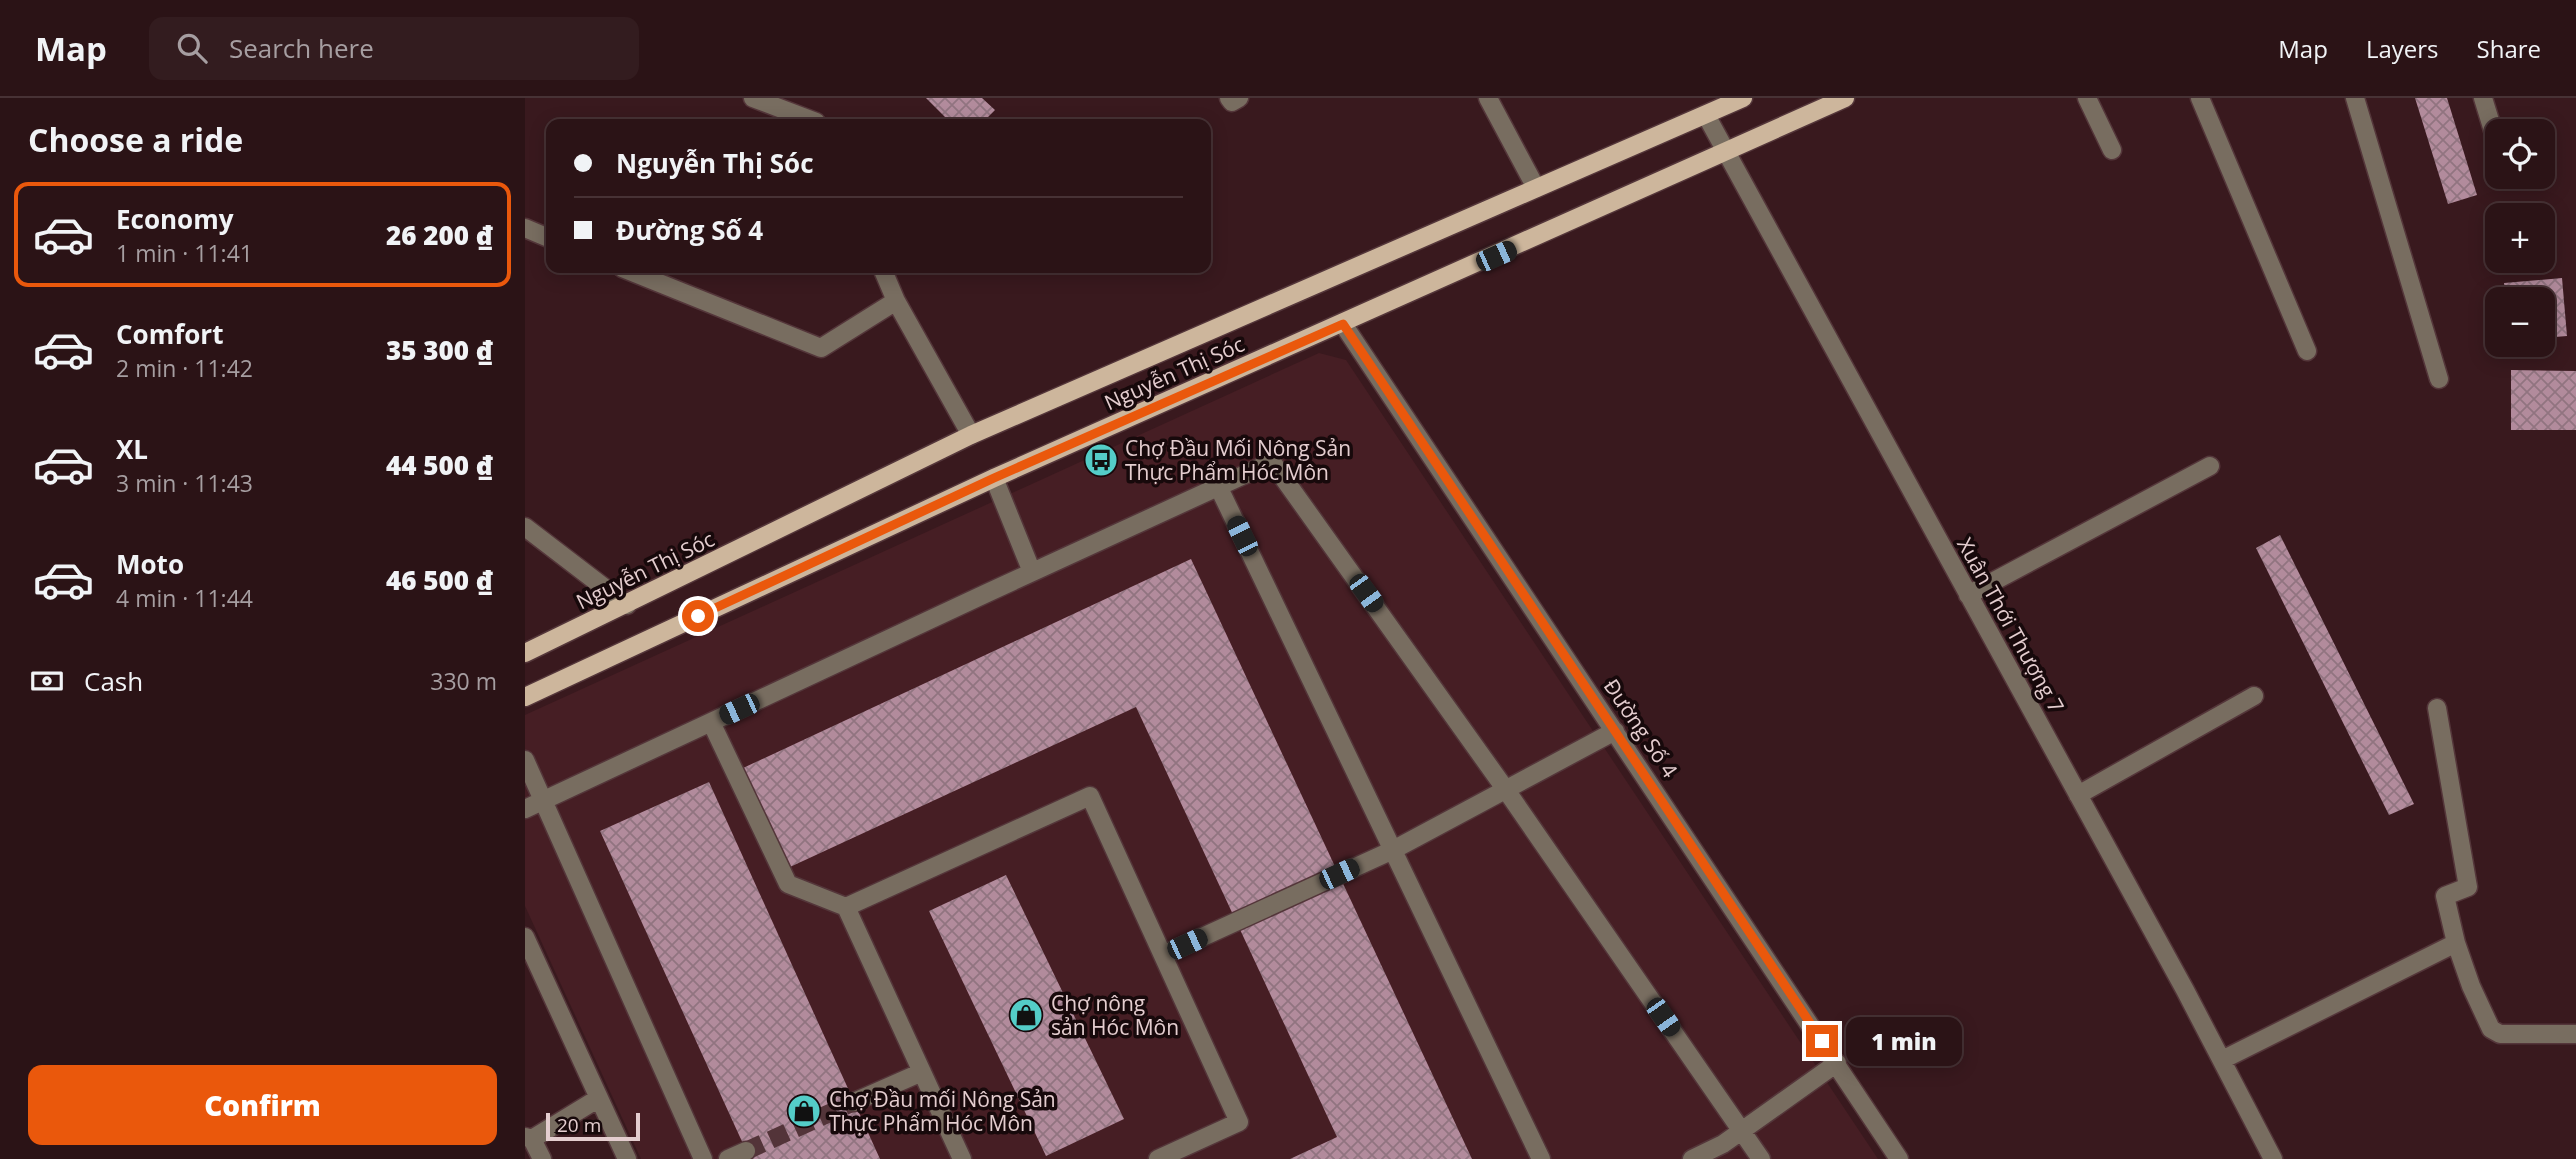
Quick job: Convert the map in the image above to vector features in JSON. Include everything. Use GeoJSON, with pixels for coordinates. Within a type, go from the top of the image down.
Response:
{"type":"FeatureCollection","features":[{"type":"Feature","properties":{"kind":"main road","name":"Nguyễn Thị Sóc"},"geometry":{"type":"LineString","coordinates":[[525,653],[971,435],[1743,98]]}},
{"type":"Feature","properties":{"kind":"main road","name":"Nguyễn Thị Sóc"},"geometry":{"type":"LineString","coordinates":[[525,696],[994,478],[1845,98]]}},
{"type":"Feature","properties":{"kind":"street"},"geometry":{"type":"LineString","coordinates":[[753,98],[808,119]]}},
{"type":"Feature","properties":{"kind":"street"},"geometry":{"type":"LineString","coordinates":[[1229,98],[1232,102],[1239,98]]}},
{"type":"Feature","properties":{"kind":"street"},"geometry":{"type":"LineString","coordinates":[[1488,98],[1536,188]]}},
{"type":"Feature","properties":{"kind":"street"},"geometry":{"type":"LineString","coordinates":[[2087,98],[2112,150]]}},
{"type":"Feature","properties":{"kind":"street"},"geometry":{"type":"LineString","coordinates":[[2200,98],[2307,351]]}},
{"type":"Feature","properties":{"kind":"street"},"geometry":{"type":"LineString","coordinates":[[2355,98],[2439,379]]}},
{"type":"Feature","properties":{"kind":"street"},"geometry":{"type":"LineString","coordinates":[[2483,98],[2489,119]]}},
{"type":"Feature","properties":{"kind":"street","name":"Xuân Thới Thượng 7"},"geometry":{"type":"LineString","coordinates":[[1706,115],[2222,1060],[2273,1159]]}},
{"type":"Feature","properties":{"kind":"street"},"geometry":{"type":"LineString","coordinates":[[525,228],[546,237]]}},
{"type":"Feature","properties":{"kind":"street"},"geometry":{"type":"LineString","coordinates":[[634,273],[821,348],[896,301]]}},
{"type":"Feature","properties":{"kind":"street"},"geometry":{"type":"LineString","coordinates":[[883,273],[896,301],[971,435]]}},
{"type":"Feature","properties":{"kind":"street","name":"Đường Số 4"},"geometry":{"type":"LineString","coordinates":[[1343,324],[1899,1159]]}},
{"type":"Feature","properties":{"kind":"street"},"geometry":{"type":"LineString","coordinates":[[525,810],[1272,462],[1506,790],[1761,1159]]}},
{"type":"Feature","properties":{"kind":"street"},"geometry":{"type":"LineString","coordinates":[[1968,595],[2210,466]]}},
{"type":"Feature","properties":{"kind":"street"},"geometry":{"type":"LineString","coordinates":[[994,478],[1032,572]]}},
{"type":"Feature","properties":{"kind":"street"},"geometry":{"type":"LineString","coordinates":[[1219,488],[1541,1159]]}},
{"type":"Feature","properties":{"kind":"street"},"geometry":{"type":"LineString","coordinates":[[525,527],[627,605]]}},
{"type":"Feature","properties":{"kind":"street"},"geometry":{"type":"LineString","coordinates":[[2078,795],[2254,696]]}},
{"type":"Feature","properties":{"kind":"street"},"geometry":{"type":"LineString","coordinates":[[2437,708],[2468,887],[2445,896],[2456,943],[2471,986],[2491,1030],[2500,1034],[2576,1034]]}},
{"type":"Feature","properties":{"kind":"street"},"geometry":{"type":"LineString","coordinates":[[711,722],[788,884],[846,907],[962,1159]]}},
{"type":"Feature","properties":{"kind":"street"},"geometry":{"type":"LineString","coordinates":[[1163,955],[1393,850],[1615,731]]}},
{"type":"Feature","properties":{"kind":"street"},"geometry":{"type":"LineString","coordinates":[[525,760],[703,1159]]}},
{"type":"Feature","properties":{"kind":"street"},"geometry":{"type":"LineString","coordinates":[[846,907],[1090,796],[1239,1122],[1158,1159]]}},
{"type":"Feature","properties":{"kind":"street"},"geometry":{"type":"LineString","coordinates":[[525,937],[627,1159]]}},
{"type":"Feature","properties":{"kind":"street"},"geometry":{"type":"LineString","coordinates":[[2222,1060],[2456,943]]}},
{"type":"Feature","properties":{"kind":"street"},"geometry":{"type":"LineString","coordinates":[[1692,1159],[1723,1144],[1837,1063]]}},
{"type":"Feature","properties":{"kind":"street"},"geometry":{"type":"LineString","coordinates":[[854,1102],[922,1072]]}},
{"type":"Feature","properties":{"kind":"street"},"geometry":{"type":"LineString","coordinates":[[542,1159],[529,1138],[599,1098]]}},
{"type":"Feature","properties":{"kind":"street"},"geometry":{"type":"LineString","coordinates":[[728,1159],[746,1151]]}},
{"type":"Feature","properties":{"kind":"shaded area","name":"Chợ Đầu mối Nông Sản Thực Phẩm Hóc Môn"},"geometry":{"type":"Polygon","coordinates":[[[1319,353],[1346,360],[1878,1159],[641,1159],[525,906],[525,715],[1319,353]]]}},
{"type":"Feature","properties":{"kind":"building"},"geometry":{"type":"Polygon","coordinates":[[[926,98],[982,98],[995,110],[986,119],[947,119],[926,98]]]}},
{"type":"Feature","properties":{"kind":"building"},"geometry":{"type":"Polygon","coordinates":[[[2415,98],[2447,98],[2477,195],[2448,204],[2415,98]]]}},
{"type":"Feature","properties":{"kind":"building"},"geometry":{"type":"Polygon","coordinates":[[[2562,278],[2567,336],[2555,337],[2555,287],[2504,287],[2504,283],[2562,278]]]}},
{"type":"Feature","properties":{"kind":"building"},"geometry":{"type":"Polygon","coordinates":[[[2511,370],[2576,371],[2576,430],[2511,430],[2511,370]]]}},
{"type":"Feature","properties":{"kind":"building"},"geometry":{"type":"Polygon","coordinates":[[[2280,535],[2414,804],[2389,815],[2256,548],[2280,535]]]}},
{"type":"Feature","properties":{"kind":"building"},"geometry":{"type":"Polygon","coordinates":[[[1191,559],[1472,1159],[1290,1159],[1337,1137],[1136,707],[790,867],[743,768],[1191,559]]]}},
{"type":"Feature","properties":{"kind":"building"},"geometry":{"type":"Polygon","coordinates":[[[709,782],[880,1159],[750,1159],[600,831],[709,782]]]}},
{"type":"Feature","properties":{"kind":"building","name":"Chợ nông sản Hóc Môn"},"geometry":{"type":"Polygon","coordinates":[[[1006,875],[1124,1119],[1046,1156],[929,911],[1006,875]]]}},
{"type":"Feature","properties":{"kind":"tunnel"},"geometry":{"type":"LineString","coordinates":[[746,1151],[854,1102]]}},
{"type":"Feature","properties":{"kind":"place","name":"Chợ Đầu Mối Nông Sản Thực Phẩm Hóc Môn"},"geometry":{"type":"Point","coordinates":[1101,460]}},
{"type":"Feature","properties":{"kind":"place","name":"Chợ nông sản Hóc Môn"},"geometry":{"type":"Point","coordinates":[1026,1015]}},
{"type":"Feature","properties":{"kind":"place","name":"Chợ Đầu mối Nông Sản Thực Phẩm Hóc Môn"},"geometry":{"type":"Point","coordinates":[804,1111]}},
{"type":"Feature","properties":{"kind":"route"},"geometry":{"type":"LineString","coordinates":[[698,616],[994,478],[1343,324],[1822,1041]]}}]}
